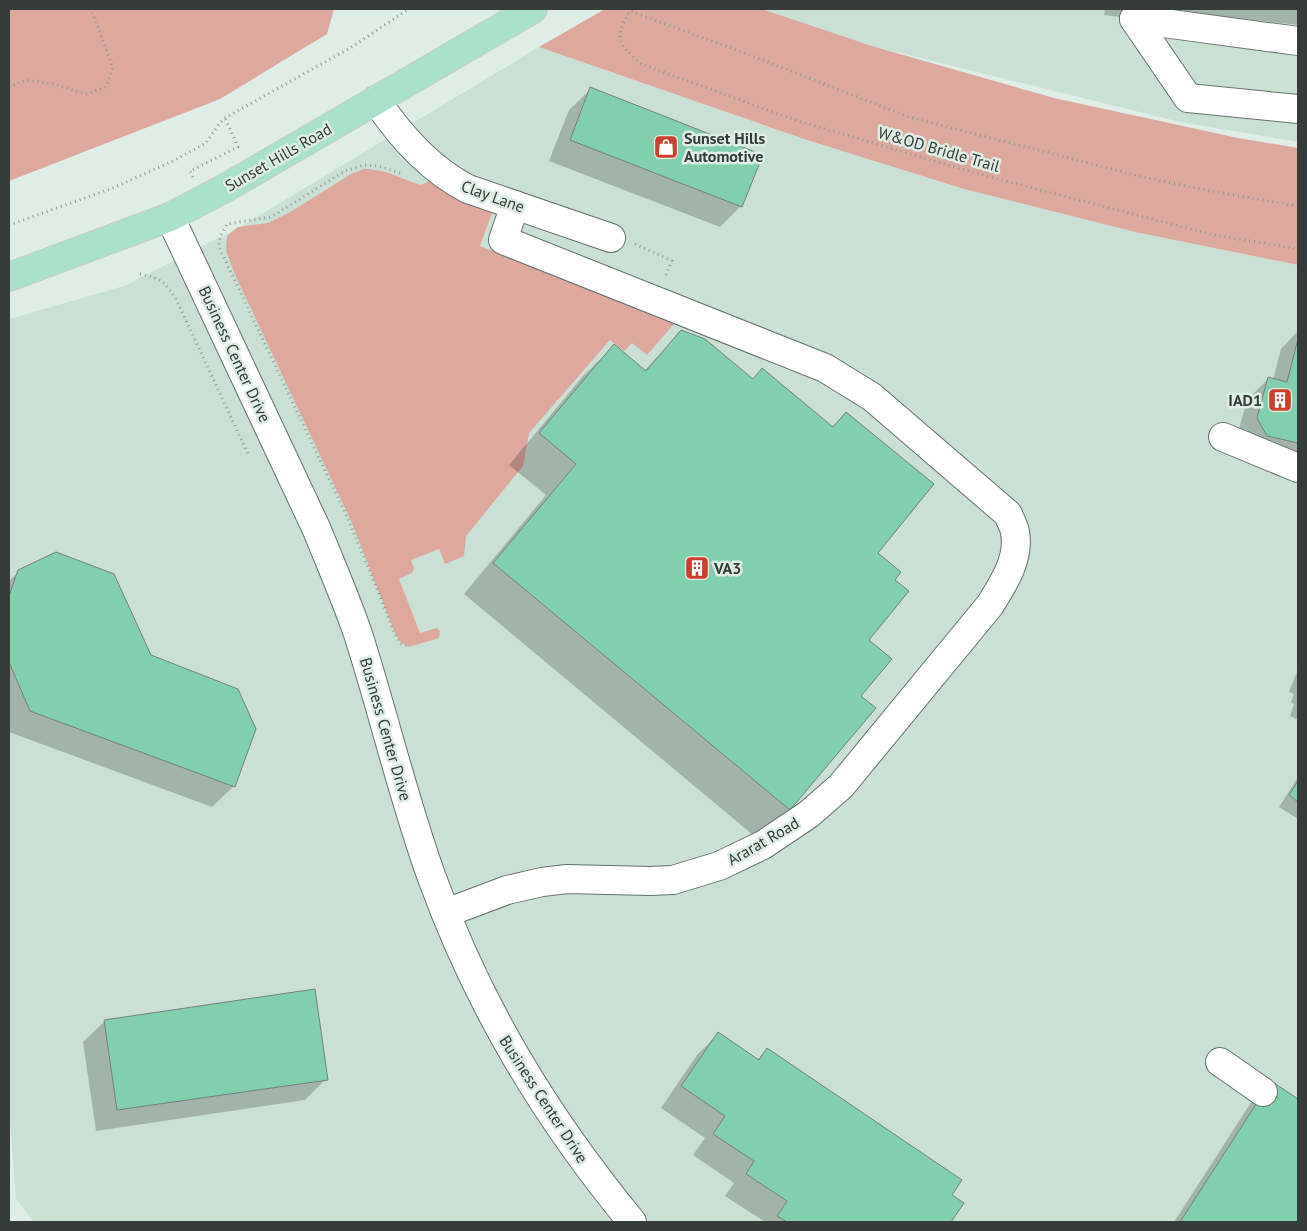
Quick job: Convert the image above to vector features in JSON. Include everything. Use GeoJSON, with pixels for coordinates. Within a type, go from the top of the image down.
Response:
{"type":"FeatureCollection","features":[{"type":"Feature","properties":{"kind":"main road","name":"Sunset Hills Road"},"geometry":{"type":"LineString","coordinates":[[9,277],[170,217],[227,187],[534,9]]}},
{"type":"Feature","properties":{"kind":"street"},"geometry":{"type":"LineString","coordinates":[[1298,41],[1134,19],[1188,98],[1298,110]]}},
{"type":"Feature","properties":{"kind":"street","name":"Clay Lane"},"geometry":{"type":"LineString","coordinates":[[376,100],[427,162],[450,180],[468,189],[620,239]]}},
{"type":"Feature","properties":{"kind":"street","name":"Ararat Road"},"geometry":{"type":"LineString","coordinates":[[446,913],[507,890],[542,882],[567,879],[673,880],[719,866],[763,845],[809,814],[841,786],[990,605],[1008,576],[1015,552],[1015,532],[1008,514],[872,397],[825,368],[504,240],[516,205]]}},
{"type":"Feature","properties":{"kind":"street","name":"Business Center Drive"},"geometry":{"type":"LineString","coordinates":[[170,217],[309,512],[332,566],[357,633],[417,834],[446,913],[484,1000],[520,1066],[580,1156],[632,1222]]}},
{"type":"Feature","properties":{"kind":"street"},"geometry":{"type":"LineString","coordinates":[[1223,437],[1298,468]]}},
{"type":"Feature","properties":{"kind":"street"},"geometry":{"type":"LineString","coordinates":[[1220,1062],[1264,1092]]}},
{"type":"Feature","properties":{"kind":"path"},"geometry":{"type":"LineString","coordinates":[[9,87],[26,80],[53,84],[86,94],[106,87],[113,68],[91,9]]}},
{"type":"Feature","properties":{"kind":"path"},"geometry":{"type":"LineString","coordinates":[[9,225],[113,188],[175,160],[206,143],[225,118],[350,48],[409,9]]}},
{"type":"Feature","properties":{"kind":"path","name":"W&OD Bridle Trail"},"geometry":{"type":"LineString","coordinates":[[1298,206],[1147,178],[909,117],[630,11],[620,34],[622,47],[641,64],[798,121],[988,176],[1210,234],[1298,249]]}},
{"type":"Feature","properties":{"kind":"path"},"geometry":{"type":"LineString","coordinates":[[194,179],[190,171],[238,147],[225,118]]}},
{"type":"Feature","properties":{"kind":"path"},"geometry":{"type":"LineString","coordinates":[[408,646],[400,643],[394,633],[348,519],[219,246],[220,237],[227,224],[271,217],[345,171],[364,165],[378,166],[400,173],[413,182],[424,181],[438,170]]}},
{"type":"Feature","properties":{"kind":"path"},"geometry":{"type":"LineString","coordinates":[[620,239],[672,261],[664,279]]}},
{"type":"Feature","properties":{"kind":"path"},"geometry":{"type":"LineString","coordinates":[[140,274],[165,283],[176,299],[249,456]]}},
{"type":"Feature","properties":{"kind":"shaded area"},"geometry":{"type":"Polygon","coordinates":[[[9,9],[334,9],[327,34],[220,99],[9,181],[9,9]]]}},
{"type":"Feature","properties":{"kind":"shaded area"},"geometry":{"type":"Polygon","coordinates":[[[605,9],[762,9],[872,46],[1054,98],[1238,138],[1298,148],[1298,265],[1135,232],[964,189],[807,140],[539,47],[605,9]]]}},
{"type":"Feature","properties":{"kind":"shaded area"},"geometry":{"type":"Polygon","coordinates":[[[762,9],[1298,9],[1298,142],[1180,122],[872,46],[762,9]]]}},
{"type":"Feature","properties":{"kind":"shaded area"},"geometry":{"type":"Polygon","coordinates":[[[539,47],[807,140],[964,189],[1135,232],[1298,265],[1298,1222],[34,1222],[16,1199],[9,1108],[9,319],[124,286],[240,227],[539,47]]]}},
{"type":"Feature","properties":{"kind":"shaded area"},"geometry":{"type":"Polygon","coordinates":[[[364,169],[387,172],[421,185],[429,181],[451,196],[492,213],[480,246],[674,324],[647,355],[632,343],[624,351],[610,340],[529,433],[523,466],[466,536],[464,556],[445,564],[439,549],[411,560],[414,568],[412,573],[399,579],[420,633],[437,628],[440,631],[439,638],[409,647],[400,642],[395,633],[351,521],[236,277],[226,251],[227,236],[238,227],[268,223],[292,211],[351,174],[364,169]]]}},
{"type":"Feature","properties":{"kind":"building","name":"Sunset Hills Automotive"},"geometry":{"type":"Polygon","coordinates":[[[590,87],[763,155],[742,207],[570,140],[590,87]]]}},
{"type":"Feature","properties":{"kind":"building","name":"VA3"},"geometry":{"type":"Polygon","coordinates":[[[681,330],[705,339],[753,379],[762,368],[833,427],[846,412],[934,484],[878,553],[901,572],[895,580],[909,591],[869,640],[892,659],[861,696],[876,708],[790,810],[493,563],[576,464],[539,433],[614,344],[646,371],[681,330]]]}},
{"type":"Feature","properties":{"kind":"building","name":"IAD1"},"geometry":{"type":"Polygon","coordinates":[[[1298,339],[1298,443],[1267,436],[1257,418],[1268,377],[1287,382],[1298,339]]]}},
{"type":"Feature","properties":{"kind":"building"},"geometry":{"type":"Polygon","coordinates":[[[56,552],[114,574],[151,655],[238,689],[256,729],[235,787],[30,711],[9,662],[9,596],[18,570],[56,552]]]}},
{"type":"Feature","properties":{"kind":"building"},"geometry":{"type":"Polygon","coordinates":[[[1298,781],[1298,802],[1289,795],[1298,781]]]}},
{"type":"Feature","properties":{"kind":"building"},"geometry":{"type":"Polygon","coordinates":[[[315,989],[328,1080],[117,1110],[104,1020],[315,989]]]}},
{"type":"Feature","properties":{"kind":"building"},"geometry":{"type":"Polygon","coordinates":[[[718,1032],[759,1060],[767,1048],[962,1180],[952,1195],[964,1203],[951,1222],[787,1222],[777,1216],[787,1201],[746,1174],[754,1161],[713,1134],[725,1116],[681,1086],[718,1032]]]}},
{"type":"Feature","properties":{"kind":"building"},"geometry":{"type":"Polygon","coordinates":[[[1271,1081],[1298,1099],[1298,1222],[1180,1222],[1271,1081]]]}},
{"type":"Feature","properties":{"kind":"place","name":"Sunset Hills Automotive"},"geometry":{"type":"Point","coordinates":[666,147]}},
{"type":"Feature","properties":{"kind":"place","name":"IAD1"},"geometry":{"type":"Point","coordinates":[1280,400]}},
{"type":"Feature","properties":{"kind":"place","name":"VA3"},"geometry":{"type":"Point","coordinates":[697,568]}}]}
